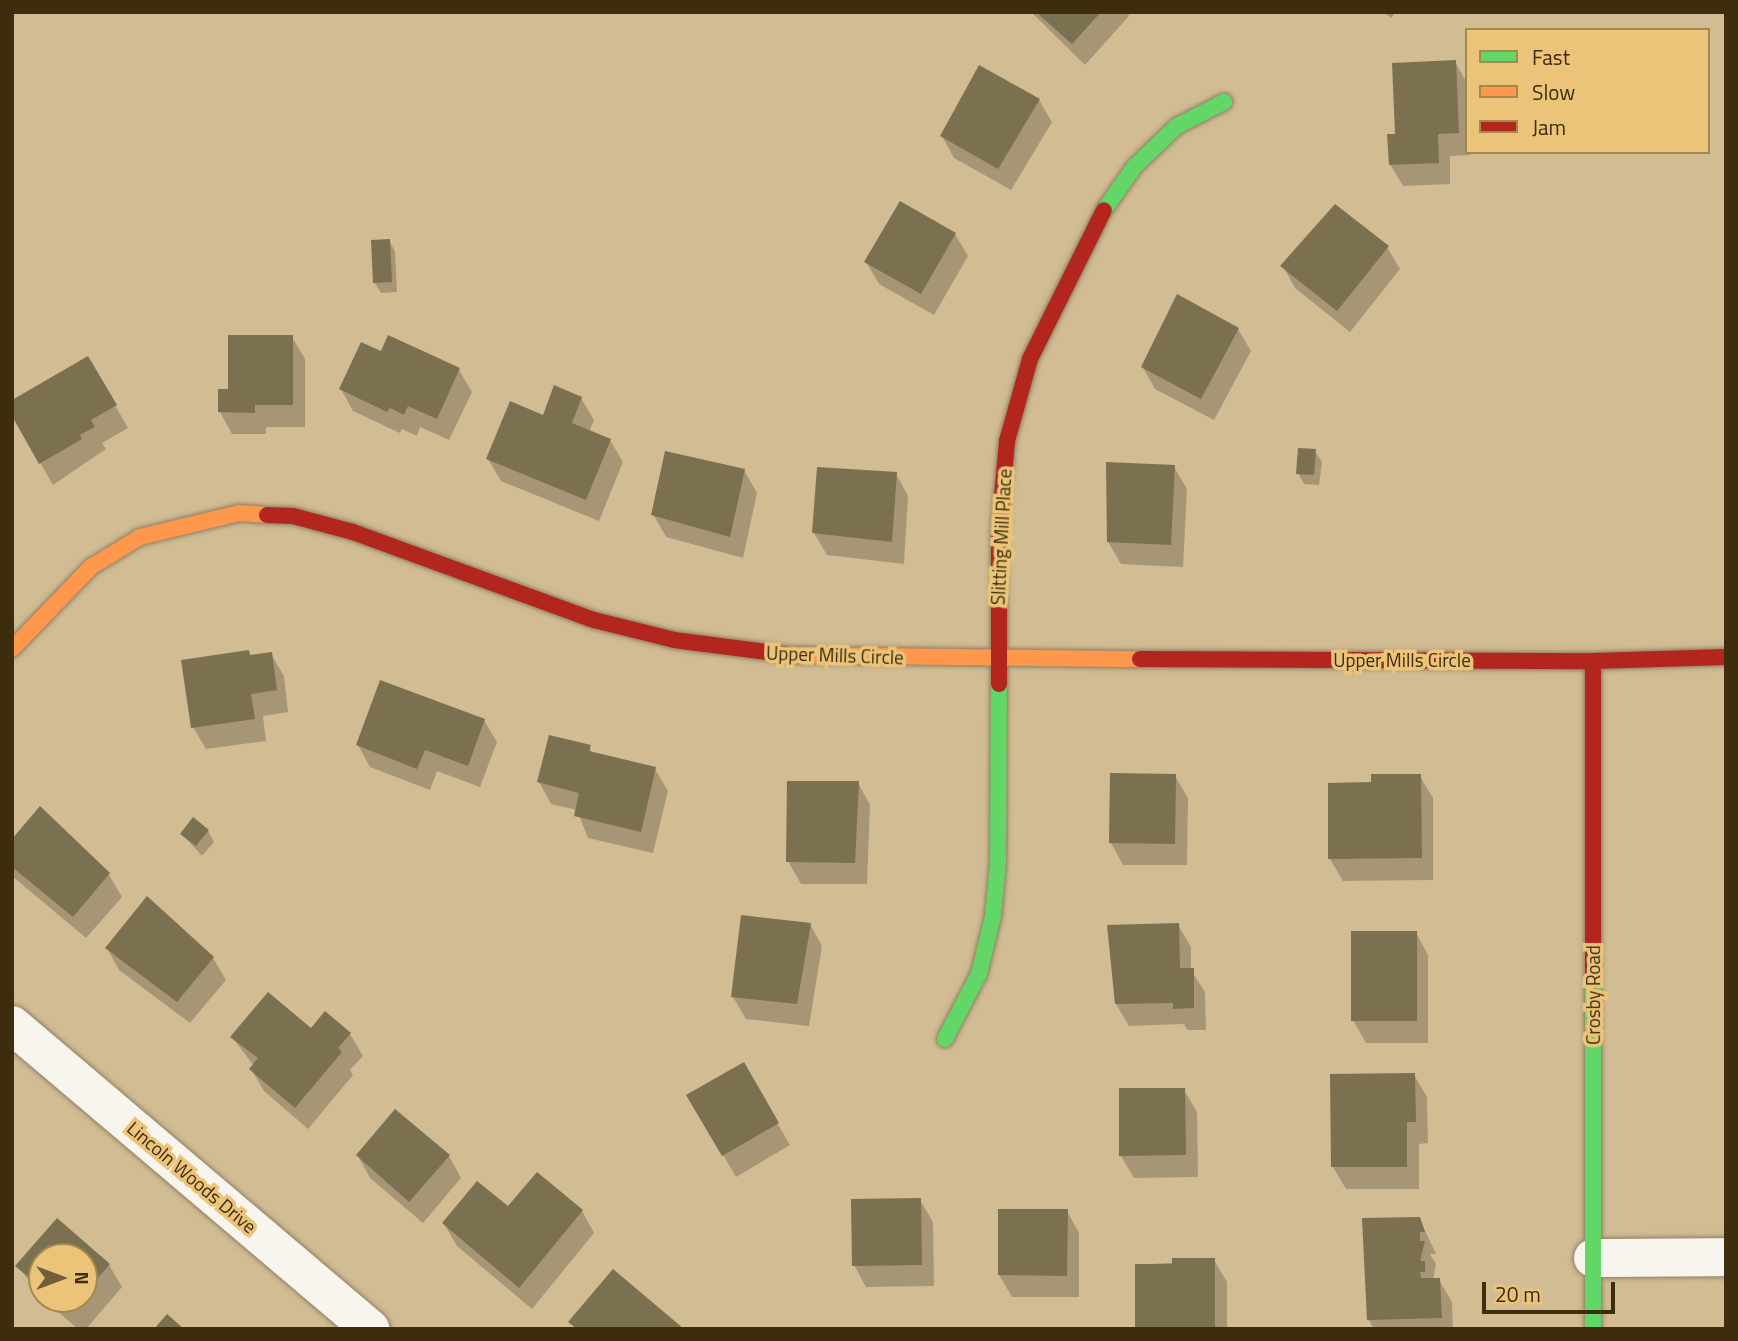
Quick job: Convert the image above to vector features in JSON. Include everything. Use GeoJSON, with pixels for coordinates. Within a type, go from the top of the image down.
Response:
{"type":"FeatureCollection","features":[{"type":"Feature","properties":{"kind":"street","name":"Slitting Mill Place"},"geometry":{"type":"LineString","coordinates":[[945,1039],[979,974],[993,916],[998,863],[999,528],[1006,441],[1030,359],[1096,221],[1135,166],[1177,126],[1224,102]]}},
{"type":"Feature","properties":{"kind":"street","name":"Upper Mills Circle"},"geometry":{"type":"LineString","coordinates":[[12,649],[91,567],[140,537],[239,513],[293,516],[353,532],[510,593],[674,640],[771,654],[1592,661],[1726,657]]}},
{"type":"Feature","properties":{"kind":"street","name":"Crosby Road"},"geometry":{"type":"LineString","coordinates":[[1592,661],[1593,1329]]}},
{"type":"Feature","properties":{"kind":"street","name":"Lincoln Woods Drive"},"geometry":{"type":"LineString","coordinates":[[12,1025],[371,1329]]}},
{"type":"Feature","properties":{"kind":"street"},"geometry":{"type":"LineString","coordinates":[[1592,1258],[1726,1257]]}},
{"type":"Feature","properties":{"kind":"building"},"geometry":{"type":"Polygon","coordinates":[[[1036,12],[1101,12],[1072,44],[1036,12]]]}},
{"type":"Feature","properties":{"kind":"building"},"geometry":{"type":"Polygon","coordinates":[[[1456,60],[1459,133],[1438,134],[1439,163],[1389,165],[1387,134],[1395,134],[1392,63],[1456,60]]]}},
{"type":"Feature","properties":{"kind":"building"},"geometry":{"type":"Polygon","coordinates":[[[979,65],[1040,99],[998,169],[940,136],[979,65]]]}},
{"type":"Feature","properties":{"kind":"building"},"geometry":{"type":"Polygon","coordinates":[[[900,201],[956,233],[921,294],[864,262],[900,201]]]}},
{"type":"Feature","properties":{"kind":"building"},"geometry":{"type":"Polygon","coordinates":[[[1335,204],[1389,246],[1337,311],[1280,266],[1335,204]]]}},
{"type":"Feature","properties":{"kind":"building"},"geometry":{"type":"Polygon","coordinates":[[[390,239],[392,282],[373,283],[371,240],[390,239]]]}},
{"type":"Feature","properties":{"kind":"building"},"geometry":{"type":"Polygon","coordinates":[[[1177,294],[1239,328],[1201,399],[1141,367],[1177,294]]]}},
{"type":"Feature","properties":{"kind":"building"},"geometry":{"type":"Polygon","coordinates":[[[228,335],[293,335],[293,405],[255,405],[255,413],[218,412],[218,389],[228,389],[228,335]]]}},
{"type":"Feature","properties":{"kind":"building"},"geometry":{"type":"Polygon","coordinates":[[[388,335],[460,368],[437,419],[408,406],[404,415],[390,408],[387,412],[339,389],[361,342],[381,351],[388,335]]]}},
{"type":"Feature","properties":{"kind":"building"},"geometry":{"type":"Polygon","coordinates":[[[88,356],[117,405],[91,420],[95,427],[80,435],[82,439],[39,464],[12,416],[12,400],[88,356]]]}},
{"type":"Feature","properties":{"kind":"building"},"geometry":{"type":"Polygon","coordinates":[[[554,385],[582,397],[572,423],[611,439],[586,500],[486,459],[510,401],[543,415],[554,385]]]}},
{"type":"Feature","properties":{"kind":"building"},"geometry":{"type":"Polygon","coordinates":[[[1298,448],[1316,449],[1314,475],[1296,474],[1298,448]]]}},
{"type":"Feature","properties":{"kind":"building"},"geometry":{"type":"Polygon","coordinates":[[[665,451],[745,469],[730,537],[651,515],[665,451]]]}},
{"type":"Feature","properties":{"kind":"building"},"geometry":{"type":"Polygon","coordinates":[[[1106,462],[1175,465],[1171,545],[1107,542],[1106,462]]]}},
{"type":"Feature","properties":{"kind":"building"},"geometry":{"type":"Polygon","coordinates":[[[817,467],[897,472],[892,542],[812,533],[817,467]]]}},
{"type":"Feature","properties":{"kind":"building"},"geometry":{"type":"Polygon","coordinates":[[[249,650],[250,655],[272,652],[277,690],[251,694],[255,719],[191,728],[181,660],[249,650]]]}},
{"type":"Feature","properties":{"kind":"building"},"geometry":{"type":"Polygon","coordinates":[[[380,680],[485,719],[468,766],[425,750],[417,769],[356,745],[380,680]]]}},
{"type":"Feature","properties":{"kind":"building"},"geometry":{"type":"Polygon","coordinates":[[[549,735],[591,745],[589,751],[656,767],[641,832],[574,816],[579,793],[537,782],[549,735]]]}},
{"type":"Feature","properties":{"kind":"building"},"geometry":{"type":"Polygon","coordinates":[[[1110,773],[1176,774],[1175,844],[1109,843],[1110,773]]]}},
{"type":"Feature","properties":{"kind":"building"},"geometry":{"type":"Polygon","coordinates":[[[1371,774],[1421,774],[1422,858],[1328,859],[1328,783],[1371,782],[1371,774]]]}},
{"type":"Feature","properties":{"kind":"building"},"geometry":{"type":"Polygon","coordinates":[[[787,781],[859,781],[855,863],[786,862],[787,781]]]}},
{"type":"Feature","properties":{"kind":"building"},"geometry":{"type":"Polygon","coordinates":[[[40,806],[110,873],[73,917],[12,867],[12,839],[40,806]]]}},
{"type":"Feature","properties":{"kind":"building"},"geometry":{"type":"Polygon","coordinates":[[[193,817],[209,830],[196,846],[180,834],[193,817]]]}},
{"type":"Feature","properties":{"kind":"building"},"geometry":{"type":"Polygon","coordinates":[[[147,896],[214,957],[177,1002],[105,948],[147,896]]]}},
{"type":"Feature","properties":{"kind":"building"},"geometry":{"type":"Polygon","coordinates":[[[741,915],[811,923],[797,1004],[731,997],[741,915]]]}},
{"type":"Feature","properties":{"kind":"building"},"geometry":{"type":"Polygon","coordinates":[[[1179,923],[1180,968],[1194,968],[1194,1008],[1173,1009],[1173,1003],[1115,1004],[1107,925],[1179,923]]]}},
{"type":"Feature","properties":{"kind":"building"},"geometry":{"type":"Polygon","coordinates":[[[1351,931],[1417,931],[1417,1021],[1351,1021],[1351,931]]]}},
{"type":"Feature","properties":{"kind":"building"},"geometry":{"type":"Polygon","coordinates":[[[268,992],[311,1028],[325,1011],[351,1033],[338,1048],[342,1052],[295,1108],[249,1069],[258,1058],[230,1037],[268,992]]]}},
{"type":"Feature","properties":{"kind":"building"},"geometry":{"type":"Polygon","coordinates":[[[744,1062],[779,1123],[722,1156],[686,1095],[744,1062]]]}},
{"type":"Feature","properties":{"kind":"building"},"geometry":{"type":"Polygon","coordinates":[[[1415,1073],[1416,1122],[1407,1122],[1407,1167],[1331,1167],[1330,1074],[1415,1073]]]}},
{"type":"Feature","properties":{"kind":"building"},"geometry":{"type":"Polygon","coordinates":[[[1119,1088],[1185,1088],[1186,1155],[1119,1156],[1119,1088]]]}},
{"type":"Feature","properties":{"kind":"building"},"geometry":{"type":"Polygon","coordinates":[[[395,1109],[450,1155],[409,1202],[356,1155],[395,1109]]]}},
{"type":"Feature","properties":{"kind":"building"},"geometry":{"type":"Polygon","coordinates":[[[537,1172],[583,1210],[519,1288],[442,1223],[477,1181],[508,1206],[537,1172]]]}},
{"type":"Feature","properties":{"kind":"building"},"geometry":{"type":"Polygon","coordinates":[[[921,1198],[922,1265],[852,1266],[851,1199],[921,1198]]]}},
{"type":"Feature","properties":{"kind":"building"},"geometry":{"type":"Polygon","coordinates":[[[998,1209],[1068,1209],[1067,1276],[998,1275],[998,1209]]]}},
{"type":"Feature","properties":{"kind":"building"},"geometry":{"type":"Polygon","coordinates":[[[1420,1217],[1425,1232],[1420,1232],[1420,1241],[1425,1241],[1420,1261],[1425,1261],[1425,1272],[1420,1272],[1421,1278],[1440,1278],[1442,1318],[1367,1320],[1362,1218],[1420,1217]]]}},
{"type":"Feature","properties":{"kind":"building"},"geometry":{"type":"Polygon","coordinates":[[[57,1218],[86,1243],[35,1243],[57,1218]]]}},
{"type":"Feature","properties":{"kind":"building"},"geometry":{"type":"Polygon","coordinates":[[[28,1251],[28,1277],[15,1266],[28,1251]]]}},
{"type":"Feature","properties":{"kind":"building"},"geometry":{"type":"Polygon","coordinates":[[[98,1254],[110,1264],[98,1278],[98,1254]]]}},
{"type":"Feature","properties":{"kind":"building"},"geometry":{"type":"Polygon","coordinates":[[[1172,1258],[1215,1258],[1215,1329],[1135,1329],[1135,1264],[1172,1264],[1172,1258]]]}},
{"type":"Feature","properties":{"kind":"building"},"geometry":{"type":"Polygon","coordinates":[[[613,1269],[684,1329],[577,1329],[568,1322],[613,1269]]]}},
{"type":"Feature","properties":{"kind":"building"},"geometry":{"type":"Polygon","coordinates":[[[167,1314],[184,1329],[154,1329],[167,1314]]]}},
{"type":"Feature","properties":{"kind":"traffic: fast"},"geometry":{"type":"LineString","coordinates":[[1104,210],[1135,166],[1177,126],[1224,102]]}},
{"type":"Feature","properties":{"kind":"traffic: fast"},"geometry":{"type":"LineString","coordinates":[[945,1039],[979,974],[993,916],[998,863],[999,684]]}},
{"type":"Feature","properties":{"kind":"traffic: fast"},"geometry":{"type":"LineString","coordinates":[[1593,981],[1593,1329]]}},
{"type":"Feature","properties":{"kind":"traffic: slow"},"geometry":{"type":"LineString","coordinates":[[12,649],[91,567],[140,537],[239,513],[267,515]]}},
{"type":"Feature","properties":{"kind":"traffic: slow"},"geometry":{"type":"LineString","coordinates":[[789,655],[1140,659]]}},
{"type":"Feature","properties":{"kind":"traffic: jam"},"geometry":{"type":"LineString","coordinates":[[999,684],[999,528],[1007,441],[1030,359],[1104,210]]}},
{"type":"Feature","properties":{"kind":"traffic: jam"},"geometry":{"type":"LineString","coordinates":[[267,515],[293,516],[353,532],[594,620],[674,640],[789,655]]}},
{"type":"Feature","properties":{"kind":"traffic: jam"},"geometry":{"type":"LineString","coordinates":[[1140,659],[1593,661],[1726,657]]}},
{"type":"Feature","properties":{"kind":"traffic: jam"},"geometry":{"type":"LineString","coordinates":[[1593,661],[1593,981]]}}]}
